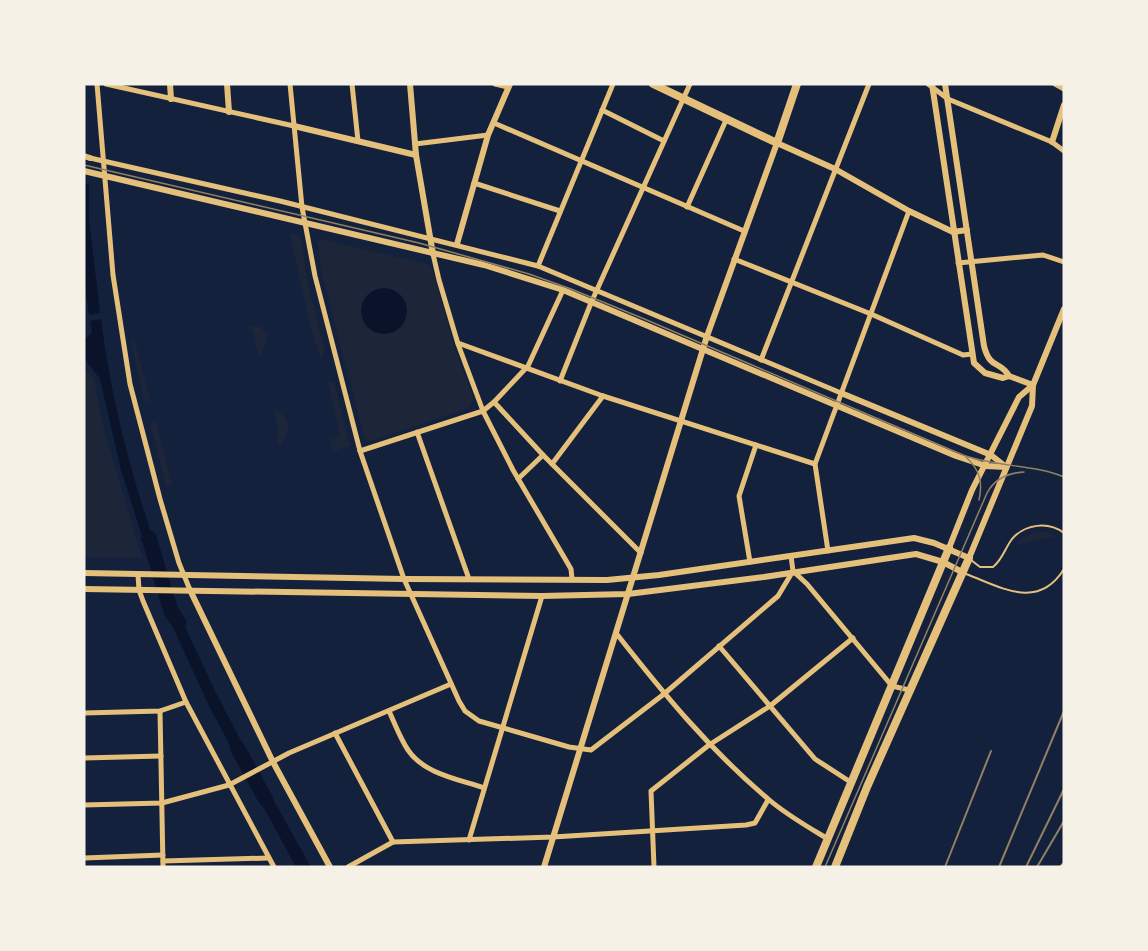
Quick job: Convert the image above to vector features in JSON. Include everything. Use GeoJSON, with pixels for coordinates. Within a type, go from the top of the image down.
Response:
{"type":"FeatureCollection","features":[{"type":"Feature","properties":{"kind":"main road"},"geometry":{"type":"LineString","coordinates":[[653,84],[777,143],[797,84]]}},
{"type":"Feature","properties":{"kind":"main road"},"geometry":{"type":"LineString","coordinates":[[816,867],[949,548]]}},
{"type":"Feature","properties":{"kind":"main road"},"geometry":{"type":"LineString","coordinates":[[835,867],[848,830],[969,558]]}},
{"type":"Feature","properties":{"kind":"street"},"geometry":{"type":"LineString","coordinates":[[97,84],[117,310],[130,384],[146,451],[183,574],[190,590],[273,762],[330,867]]}},
{"type":"Feature","properties":{"kind":"street"},"geometry":{"type":"LineString","coordinates":[[106,84],[416,155]]}},
{"type":"Feature","properties":{"kind":"street"},"geometry":{"type":"LineString","coordinates":[[170,84],[171,99]]}},
{"type":"Feature","properties":{"kind":"street"},"geometry":{"type":"LineString","coordinates":[[227,84],[229,112]]}},
{"type":"Feature","properties":{"kind":"street"},"geometry":{"type":"LineString","coordinates":[[290,84],[302,207],[315,276],[360,451],[404,579],[465,711],[479,721],[580,750],[591,750],[664,694],[778,596],[793,571],[791,556]]}},
{"type":"Feature","properties":{"kind":"street"},"geometry":{"type":"LineString","coordinates":[[352,84],[358,141]]}},
{"type":"Feature","properties":{"kind":"street"},"geometry":{"type":"LineString","coordinates":[[410,84],[416,155],[429,238],[438,280],[458,344],[483,411],[518,479],[571,569],[572,579]]}},
{"type":"Feature","properties":{"kind":"street"},"geometry":{"type":"LineString","coordinates":[[457,244],[488,135],[509,85],[495,84]]}},
{"type":"Feature","properties":{"kind":"street"},"geometry":{"type":"LineString","coordinates":[[538,266],[613,84]]}},
{"type":"Feature","properties":{"kind":"street"},"geometry":{"type":"LineString","coordinates":[[560,381],[591,303],[690,84]]}},
{"type":"Feature","properties":{"kind":"street"},"geometry":{"type":"LineString","coordinates":[[761,360],[869,84]]}},
{"type":"Feature","properties":{"kind":"street"},"geometry":{"type":"LineString","coordinates":[[945,84],[987,359],[1005,370],[1009,376],[1033,385]]}},
{"type":"Feature","properties":{"kind":"street"},"geometry":{"type":"LineString","coordinates":[[1055,84],[1064,89]]}},
{"type":"Feature","properties":{"kind":"street"},"geometry":{"type":"LineString","coordinates":[[931,85],[948,99],[1052,142],[1064,151]]}},
{"type":"Feature","properties":{"kind":"street"},"geometry":{"type":"LineString","coordinates":[[931,85],[972,354],[977,367],[985,373],[1003,378],[1009,376]]}},
{"type":"Feature","properties":{"kind":"street"},"geometry":{"type":"LineString","coordinates":[[1052,142],[1064,105]]}},
{"type":"Feature","properties":{"kind":"street"},"geometry":{"type":"LineString","coordinates":[[602,110],[664,141]]}},
{"type":"Feature","properties":{"kind":"street"},"geometry":{"type":"LineString","coordinates":[[687,207],[727,118]]}},
{"type":"Feature","properties":{"kind":"street"},"geometry":{"type":"LineString","coordinates":[[494,123],[744,231]]}},
{"type":"Feature","properties":{"kind":"street"},"geometry":{"type":"LineString","coordinates":[[415,144],[488,135]]}},
{"type":"Feature","properties":{"kind":"street"},"geometry":{"type":"LineString","coordinates":[[544,867],[707,336],[777,143],[835,170],[909,211],[953,232],[967,230]]}},
{"type":"Feature","properties":{"kind":"street"},"geometry":{"type":"LineString","coordinates":[[87,157],[457,244],[538,266],[991,455],[1006,467]]}},
{"type":"Feature","properties":{"kind":"street"},"geometry":{"type":"LineString","coordinates":[[84,171],[484,265],[563,290],[956,456],[986,466],[1006,467]]}},
{"type":"Feature","properties":{"kind":"street"},"geometry":{"type":"LineString","coordinates":[[474,183],[560,210]]}},
{"type":"Feature","properties":{"kind":"street"},"geometry":{"type":"LineString","coordinates":[[828,551],[814,464],[909,211]]}},
{"type":"Feature","properties":{"kind":"street"},"geometry":{"type":"LineString","coordinates":[[958,263],[1043,255],[1064,262]]}},
{"type":"Feature","properties":{"kind":"street"},"geometry":{"type":"LineString","coordinates":[[734,259],[793,281],[963,355],[972,354]]}},
{"type":"Feature","properties":{"kind":"street"},"geometry":{"type":"LineString","coordinates":[[360,451],[483,411],[525,369],[563,290]]}},
{"type":"Feature","properties":{"kind":"street"},"geometry":{"type":"LineString","coordinates":[[84,573],[404,579],[633,578],[914,538],[949,548],[969,558],[1032,406],[1033,385],[1064,309]]}},
{"type":"Feature","properties":{"kind":"street"},"geometry":{"type":"LineString","coordinates":[[458,344],[603,396],[814,464]]}},
{"type":"Feature","properties":{"kind":"street"},"geometry":{"type":"LineString","coordinates":[[949,548],[972,490],[1019,397],[1033,385]]}},
{"type":"Feature","properties":{"kind":"street"},"geometry":{"type":"LineString","coordinates":[[552,464],[603,396]]}},
{"type":"Feature","properties":{"kind":"street"},"geometry":{"type":"LineString","coordinates":[[494,402],[543,455],[641,553]]}},
{"type":"Feature","properties":{"kind":"street"},"geometry":{"type":"LineString","coordinates":[[417,432],[469,579]]}},
{"type":"Feature","properties":{"kind":"street"},"geometry":{"type":"LineString","coordinates":[[750,562],[739,496],[756,446]]}},
{"type":"Feature","properties":{"kind":"street"},"geometry":{"type":"LineString","coordinates":[[518,479],[543,455]]}},
{"type":"Feature","properties":{"kind":"street"},"geometry":{"type":"LineString","coordinates":[[84,589],[542,596],[628,594],[764,577],[916,554],[943,562],[962,572]]}},
{"type":"Feature","properties":{"kind":"street"},"geometry":{"type":"LineString","coordinates":[[793,571],[807,584],[892,686],[909,690]]}},
{"type":"Feature","properties":{"kind":"street"},"geometry":{"type":"LineString","coordinates":[[138,575],[139,590],[186,702],[274,867]]}},
{"type":"Feature","properties":{"kind":"street"},"geometry":{"type":"LineString","coordinates":[[469,840],[542,596]]}},
{"type":"Feature","properties":{"kind":"street"},"geometry":{"type":"LineString","coordinates":[[616,633],[664,694],[709,745],[768,800],[828,839]]}},
{"type":"Feature","properties":{"kind":"street"},"geometry":{"type":"LineString","coordinates":[[654,867],[651,791],[709,745],[770,706],[853,638]]}},
{"type":"Feature","properties":{"kind":"street"},"geometry":{"type":"LineString","coordinates":[[719,646],[815,759],[852,783]]}},
{"type":"Feature","properties":{"kind":"street"},"geometry":{"type":"LineString","coordinates":[[84,805],[162,803],[230,785],[335,733],[451,684]]}},
{"type":"Feature","properties":{"kind":"street"},"geometry":{"type":"LineString","coordinates":[[84,713],[160,711],[186,702]]}},
{"type":"Feature","properties":{"kind":"street"},"geometry":{"type":"LineString","coordinates":[[160,711],[163,861]]}},
{"type":"Feature","properties":{"kind":"street"},"geometry":{"type":"LineString","coordinates":[[389,711],[402,741],[416,760],[439,773],[484,788]]}},
{"type":"Feature","properties":{"kind":"street"},"geometry":{"type":"LineString","coordinates":[[335,733],[393,842]]}},
{"type":"Feature","properties":{"kind":"street"},"geometry":{"type":"LineString","coordinates":[[84,758],[161,756]]}},
{"type":"Feature","properties":{"kind":"street"},"geometry":{"type":"LineString","coordinates":[[348,867],[393,842],[553,837],[746,825],[755,823],[768,800]]}},
{"type":"Feature","properties":{"kind":"street"},"geometry":{"type":"LineString","coordinates":[[84,858],[163,861],[269,858]]}},
{"type":"Feature","properties":{"kind":"street"},"geometry":{"type":"LineString","coordinates":[[217,859],[217,867]]}},
{"type":"Feature","properties":{"kind":"lane"},"geometry":{"type":"LineString","coordinates":[[969,558],[980,567],[993,567],[1013,538],[1032,526],[1048,526],[1064,533]]}},
{"type":"Feature","properties":{"kind":"lane"},"geometry":{"type":"LineString","coordinates":[[962,572],[1010,592],[1029,593],[1046,587],[1060,575],[1064,568]]}},
{"type":"Feature","properties":{"kind":"shaded area"},"geometry":{"type":"Polygon","coordinates":[[[84,183],[89,184],[89,218],[100,313],[89,315],[84,279],[84,183]]]}},
{"type":"Feature","properties":{"kind":"shaded area"},"geometry":{"type":"Polygon","coordinates":[[[290,234],[300,235],[308,284],[325,351],[322,359],[311,329],[290,234]]]}},
{"type":"Feature","properties":{"kind":"shaded area"},"geometry":{"type":"Polygon","coordinates":[[[317,238],[431,265],[455,349],[474,399],[469,408],[371,441],[365,439],[322,274],[317,238]]]}},
{"type":"Feature","properties":{"kind":"shaded area"},"geometry":{"type":"Polygon","coordinates":[[[384,288],[400,295],[407,311],[400,327],[384,334],[368,327],[361,311],[368,295],[384,288]]]}},
{"type":"Feature","properties":{"kind":"shaded area"},"geometry":{"type":"Polygon","coordinates":[[[101,319],[110,379],[124,440],[140,499],[160,557],[150,557],[145,541],[140,541],[142,536],[121,470],[100,379],[84,358],[84,340],[92,333],[90,321],[101,319]]]}},
{"type":"Feature","properties":{"kind":"shaded area"},"geometry":{"type":"Polygon","coordinates":[[[248,325],[261,327],[267,336],[259,357],[253,331],[248,325]]]}},
{"type":"Feature","properties":{"kind":"shaded area"},"geometry":{"type":"Polygon","coordinates":[[[134,338],[150,401],[145,402],[130,339],[134,338]]]}},
{"type":"Feature","properties":{"kind":"shaded area"},"geometry":{"type":"Polygon","coordinates":[[[84,367],[94,380],[104,430],[142,557],[84,557],[84,367]]]}},
{"type":"Feature","properties":{"kind":"shaded area"},"geometry":{"type":"Polygon","coordinates":[[[327,377],[330,382],[334,382],[350,446],[333,451],[330,440],[340,437],[327,377]]]}},
{"type":"Feature","properties":{"kind":"shaded area"},"geometry":{"type":"Polygon","coordinates":[[[273,408],[284,416],[288,424],[285,438],[279,446],[277,439],[279,436],[273,408]]]}},
{"type":"Feature","properties":{"kind":"shaded area"},"geometry":{"type":"Polygon","coordinates":[[[156,422],[172,485],[166,486],[150,423],[156,422]]]}},
{"type":"Feature","properties":{"kind":"shaded area"},"geometry":{"type":"Polygon","coordinates":[[[1035,532],[1057,536],[1016,545],[1023,538],[1035,532]]]}},
{"type":"Feature","properties":{"kind":"shaded area"},"geometry":{"type":"Polygon","coordinates":[[[175,605],[215,691],[252,762],[242,768],[210,708],[163,606],[175,605]]]}},
{"type":"Feature","properties":{"kind":"shaded area"},"geometry":{"type":"Polygon","coordinates":[[[261,778],[311,867],[296,867],[251,784],[257,783],[261,778]]]}},
{"type":"Feature","properties":{"kind":"waterway"},"geometry":{"type":"LineString","coordinates":[[149,538],[171,611],[179,623]]}},
{"type":"Feature","properties":{"kind":"waterway"},"geometry":{"type":"LineString","coordinates":[[237,747],[266,800]]}},
{"type":"Feature","properties":{"kind":"tram line"},"geometry":{"type":"LineString","coordinates":[[84,165],[419,243],[529,274],[642,318],[963,455],[1064,477]]}},
{"type":"Feature","properties":{"kind":"tram line"},"geometry":{"type":"LineString","coordinates":[[966,457],[979,477],[981,488],[979,500]]}},
{"type":"Feature","properties":{"kind":"tram line"},"geometry":{"type":"LineString","coordinates":[[825,867],[987,493],[1002,477],[1024,472]]}},
{"type":"Feature","properties":{"kind":"railway"},"geometry":{"type":"LineString","coordinates":[[999,867],[1064,711]]}},
{"type":"Feature","properties":{"kind":"railway"},"geometry":{"type":"LineString","coordinates":[[945,867],[991,751]]}},
{"type":"Feature","properties":{"kind":"railway"},"geometry":{"type":"LineString","coordinates":[[1026,867],[1064,789]]}},
{"type":"Feature","properties":{"kind":"railway"},"geometry":{"type":"LineString","coordinates":[[1037,867],[1064,821]]}}]}
